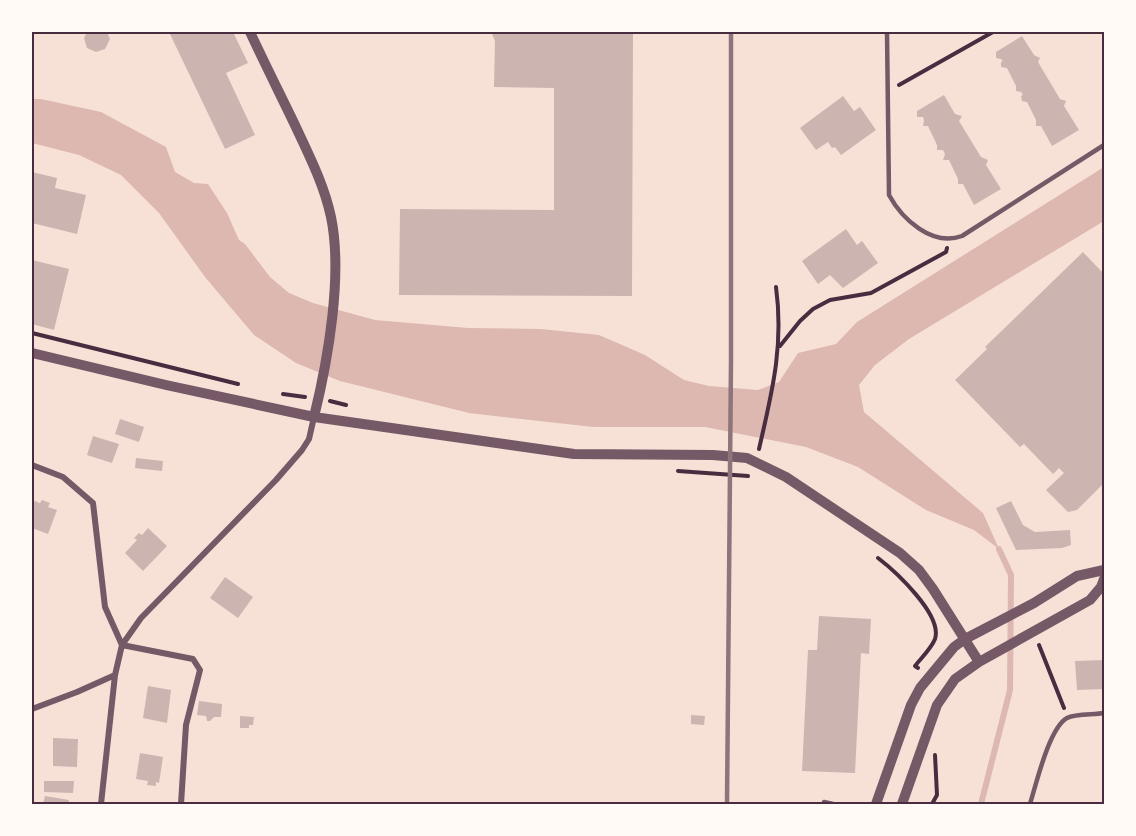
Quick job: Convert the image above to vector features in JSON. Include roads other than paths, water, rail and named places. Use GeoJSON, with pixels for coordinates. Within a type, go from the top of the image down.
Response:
{"type":"FeatureCollection","features":[{"type":"Feature","properties":{"kind":"street"},"geometry":{"type":"LineString","coordinates":[[101,804],[115,675],[122,645],[141,618],[296,457],[309,439],[314,417],[324,400],[322,384],[334,291],[335,257],[331,217],[310,156],[250,32]]}},
{"type":"Feature","properties":{"kind":"street"},"geometry":{"type":"LineString","coordinates":[[32,352],[166,385],[314,417],[574,454],[713,454],[747,458],[786,477],[900,553],[919,570],[980,662]]}},
{"type":"Feature","properties":{"kind":"street"},"geometry":{"type":"LineString","coordinates":[[32,465],[63,477],[93,503],[105,607],[122,645]]}},
{"type":"Feature","properties":{"kind":"street"},"geometry":{"type":"LineString","coordinates":[[876,804],[911,705],[920,688],[954,647],[1034,603],[1077,576],[1104,570]]}},
{"type":"Feature","properties":{"kind":"street"},"geometry":{"type":"LineString","coordinates":[[902,804],[937,705],[955,679],[980,662],[1090,600],[1101,587],[1104,579]]}},
{"type":"Feature","properties":{"kind":"street"},"geometry":{"type":"LineString","coordinates":[[122,645],[193,659],[200,670],[186,725],[181,804]]}},
{"type":"Feature","properties":{"kind":"street"},"geometry":{"type":"LineString","coordinates":[[32,709],[115,675]]}},
{"type":"Feature","properties":{"kind":"lane"},"geometry":{"type":"LineString","coordinates":[[887,32],[889,195],[897,209],[911,223],[941,239],[951,240],[962,236],[1104,145]]}},
{"type":"Feature","properties":{"kind":"lane"},"geometry":{"type":"LineString","coordinates":[[1030,804],[1041,766],[1057,727],[1068,717],[1104,713]]}},
{"type":"Feature","properties":{"kind":"lane"},"geometry":{"type":"LineString","coordinates":[[824,801],[833,804]]}},
{"type":"Feature","properties":{"kind":"waterway"},"geometry":{"type":"LineString","coordinates":[[981,804],[1010,690],[1011,575],[999,549]]}},
{"type":"Feature","properties":{"kind":"railway"},"geometry":{"type":"LineString","coordinates":[[727,804],[731,32]]}}]}
